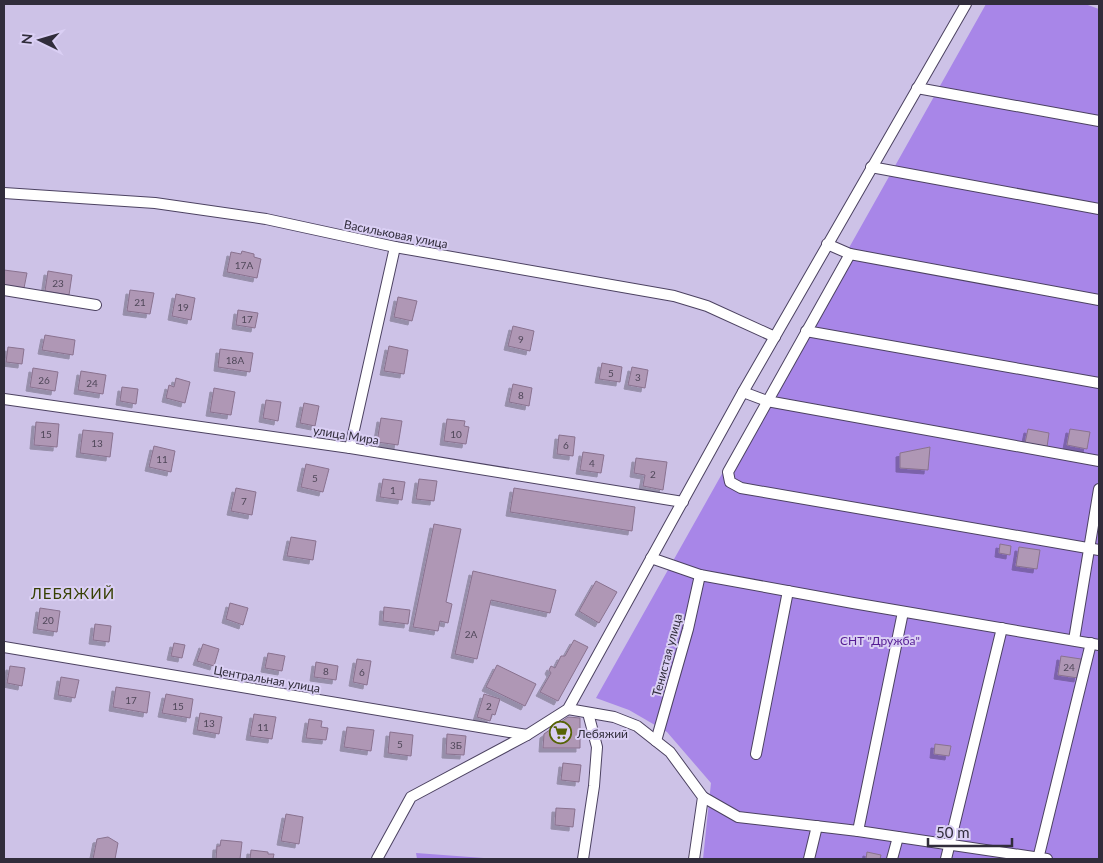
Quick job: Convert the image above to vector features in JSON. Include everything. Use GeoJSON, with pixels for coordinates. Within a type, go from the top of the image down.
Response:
{"type":"FeatureCollection","features":[{"type":"Feature","properties":{"kind":"street"},"geometry":{"type":"LineString","coordinates":[[377,859],[411,797],[527,735],[568,709],[743,392],[966,4]]}},
{"type":"Feature","properties":{"kind":"street"},"geometry":{"type":"LineString","coordinates":[[917,88],[1099,121]]}},
{"type":"Feature","properties":{"kind":"street"},"geometry":{"type":"LineString","coordinates":[[871,167],[1099,209]]}},
{"type":"Feature","properties":{"kind":"street","name":"Васильковая улица"},"geometry":{"type":"LineString","coordinates":[[4,193],[154,203],[266,219],[394,248],[674,296],[707,306],[775,337]]}},
{"type":"Feature","properties":{"kind":"street"},"geometry":{"type":"LineString","coordinates":[[828,244],[850,254],[1099,300]]}},
{"type":"Feature","properties":{"kind":"street"},"geometry":{"type":"LineString","coordinates":[[350,448],[394,248]]}},
{"type":"Feature","properties":{"kind":"street"},"geometry":{"type":"LineString","coordinates":[[850,254],[728,472],[730,482],[741,488],[1094,549]]}},
{"type":"Feature","properties":{"kind":"street"},"geometry":{"type":"LineString","coordinates":[[4,290],[96,305]]}},
{"type":"Feature","properties":{"kind":"street"},"geometry":{"type":"LineString","coordinates":[[806,331],[1099,383]]}},
{"type":"Feature","properties":{"kind":"street"},"geometry":{"type":"LineString","coordinates":[[743,392],[767,401],[1099,461]]}},
{"type":"Feature","properties":{"kind":"street","name":"улица Мира"},"geometry":{"type":"LineString","coordinates":[[4,399],[350,448],[683,502]]}},
{"type":"Feature","properties":{"kind":"street"},"geometry":{"type":"LineString","coordinates":[[1074,640],[1094,549],[1099,489]]}},
{"type":"Feature","properties":{"kind":"street"},"geometry":{"type":"LineString","coordinates":[[568,709],[614,717],[637,726],[670,752],[703,797],[738,817],[858,831],[1041,859],[1095,644],[700,575],[651,558]]}},
{"type":"Feature","properties":{"kind":"street","name":"Тенистая улица"},"geometry":{"type":"LineString","coordinates":[[656,742],[688,629],[700,575]]}},
{"type":"Feature","properties":{"kind":"street"},"geometry":{"type":"LineString","coordinates":[[756,754],[788,591]]}},
{"type":"Feature","properties":{"kind":"street"},"geometry":{"type":"LineString","coordinates":[[858,831],[904,612]]}},
{"type":"Feature","properties":{"kind":"street"},"geometry":{"type":"LineString","coordinates":[[946,859],[1002,628]]}},
{"type":"Feature","properties":{"kind":"street","name":"Центральная улица"},"geometry":{"type":"LineString","coordinates":[[4,647],[527,735]]}},
{"type":"Feature","properties":{"kind":"street"},"geometry":{"type":"LineString","coordinates":[[583,859],[594,786],[597,748],[588,712]]}},
{"type":"Feature","properties":{"kind":"street"},"geometry":{"type":"LineString","coordinates":[[694,859],[703,797]]}},
{"type":"Feature","properties":{"kind":"street"},"geometry":{"type":"LineString","coordinates":[[809,859],[817,826]]}},
{"type":"Feature","properties":{"kind":"street"},"geometry":{"type":"LineString","coordinates":[[892,859],[898,837]]}},
{"type":"Feature","properties":{"kind":"green space","name":"СНТ \"Дружба\""},"geometry":{"type":"Polygon","coordinates":[[[986,4],[1085,4],[1099,9],[1099,859],[703,859],[711,783],[667,732],[629,710],[596,698],[986,4]]]}},
{"type":"Feature","properties":{"kind":"green space"},"geometry":{"type":"Polygon","coordinates":[[[416,853],[497,859],[417,859],[416,853]]]}},
{"type":"Feature","properties":{"kind":"building"},"geometry":{"type":"Polygon","coordinates":[[[242,251],[254,254],[254,257],[261,259],[257,278],[227,272],[231,252],[241,254],[242,251]]]}},
{"type":"Feature","properties":{"kind":"building"},"geometry":{"type":"Polygon","coordinates":[[[4,270],[27,273],[24,288],[4,285],[4,270]]]}},
{"type":"Feature","properties":{"kind":"building"},"geometry":{"type":"Polygon","coordinates":[[[48,271],[72,275],[69,295],[45,291],[48,271]]]}},
{"type":"Feature","properties":{"kind":"building"},"geometry":{"type":"Polygon","coordinates":[[[130,290],[154,293],[150,314],[127,311],[130,290]]]}},
{"type":"Feature","properties":{"kind":"building"},"geometry":{"type":"Polygon","coordinates":[[[176,294],[195,298],[191,320],[172,316],[176,294]]]}},
{"type":"Feature","properties":{"kind":"building"},"geometry":{"type":"Polygon","coordinates":[[[398,297],[417,301],[412,321],[394,317],[398,297]]]}},
{"type":"Feature","properties":{"kind":"building"},"geometry":{"type":"Polygon","coordinates":[[[238,310],[258,313],[255,328],[236,325],[238,310]]]}},
{"type":"Feature","properties":{"kind":"building"},"geometry":{"type":"Polygon","coordinates":[[[513,326],[534,331],[530,351],[508,346],[513,326]]]}},
{"type":"Feature","properties":{"kind":"building"},"geometry":{"type":"Polygon","coordinates":[[[45,335],[75,340],[73,355],[42,350],[45,335]]]}},
{"type":"Feature","properties":{"kind":"building"},"geometry":{"type":"Polygon","coordinates":[[[389,346],[408,350],[404,374],[384,371],[389,346]]]}},
{"type":"Feature","properties":{"kind":"building"},"geometry":{"type":"Polygon","coordinates":[[[8,347],[24,349],[22,364],[6,362],[8,347]]]}},
{"type":"Feature","properties":{"kind":"building"},"geometry":{"type":"Polygon","coordinates":[[[220,349],[253,353],[250,372],[218,367],[220,349]]]}},
{"type":"Feature","properties":{"kind":"building"},"geometry":{"type":"Polygon","coordinates":[[[602,363],[622,367],[620,382],[599,379],[602,363]]]}},
{"type":"Feature","properties":{"kind":"building"},"geometry":{"type":"Polygon","coordinates":[[[632,367],[648,370],[645,388],[628,385],[632,367]]]}},
{"type":"Feature","properties":{"kind":"building"},"geometry":{"type":"Polygon","coordinates":[[[33,368],[58,372],[55,391],[30,387],[33,368]]]}},
{"type":"Feature","properties":{"kind":"building"},"geometry":{"type":"Polygon","coordinates":[[[81,371],[106,375],[103,394],[78,390],[81,371]]]}},
{"type":"Feature","properties":{"kind":"building"},"geometry":{"type":"Polygon","coordinates":[[[176,378],[190,382],[185,403],[166,398],[169,385],[174,387],[176,378]]]}},
{"type":"Feature","properties":{"kind":"building"},"geometry":{"type":"Polygon","coordinates":[[[513,384],[532,388],[529,406],[509,402],[513,384]]]}},
{"type":"Feature","properties":{"kind":"building"},"geometry":{"type":"Polygon","coordinates":[[[122,387],[138,389],[136,404],[120,401],[122,387]]]}},
{"type":"Feature","properties":{"kind":"building"},"geometry":{"type":"Polygon","coordinates":[[[214,388],[235,392],[231,415],[210,412],[214,388]]]}},
{"type":"Feature","properties":{"kind":"building"},"geometry":{"type":"Polygon","coordinates":[[[266,400],[281,402],[278,421],[263,418],[266,400]]]}},
{"type":"Feature","properties":{"kind":"building"},"geometry":{"type":"Polygon","coordinates":[[[304,403],[319,406],[315,426],[300,423],[304,403]]]}},
{"type":"Feature","properties":{"kind":"building"},"geometry":{"type":"Polygon","coordinates":[[[381,418],[402,421],[398,445],[377,442],[381,418]]]}},
{"type":"Feature","properties":{"kind":"building"},"geometry":{"type":"Polygon","coordinates":[[[447,419],[465,421],[464,426],[469,427],[466,444],[444,441],[447,419]]]}},
{"type":"Feature","properties":{"kind":"building"},"geometry":{"type":"Polygon","coordinates":[[[36,422],[59,424],[57,447],[34,445],[36,422]]]}},
{"type":"Feature","properties":{"kind":"building"},"geometry":{"type":"Polygon","coordinates":[[[1028,429],[1049,433],[1047,447],[1025,443],[1028,429]]]}},
{"type":"Feature","properties":{"kind":"building"},"geometry":{"type":"Polygon","coordinates":[[[1070,429],[1090,432],[1087,449],[1067,445],[1070,429]]]}},
{"type":"Feature","properties":{"kind":"building"},"geometry":{"type":"Polygon","coordinates":[[[83,430],[113,433],[110,457],[80,453],[83,430]]]}},
{"type":"Feature","properties":{"kind":"building"},"geometry":{"type":"Polygon","coordinates":[[[559,435],[575,437],[573,456],[557,454],[559,435]]]}},
{"type":"Feature","properties":{"kind":"building"},"geometry":{"type":"Polygon","coordinates":[[[154,446],[175,451],[171,472],[149,467],[154,446]]]}},
{"type":"Feature","properties":{"kind":"building"},"geometry":{"type":"Polygon","coordinates":[[[930,447],[928,470],[900,468],[900,453],[930,447]]]}},
{"type":"Feature","properties":{"kind":"building"},"geometry":{"type":"Polygon","coordinates":[[[583,452],[604,455],[601,473],[580,470],[583,452]]]}},
{"type":"Feature","properties":{"kind":"building"},"geometry":{"type":"Polygon","coordinates":[[[636,458],[667,462],[663,490],[643,486],[645,475],[634,473],[636,458]]]}},
{"type":"Feature","properties":{"kind":"building"},"geometry":{"type":"Polygon","coordinates":[[[306,464],[329,469],[323,492],[301,487],[306,464]]]}},
{"type":"Feature","properties":{"kind":"building"},"geometry":{"type":"Polygon","coordinates":[[[383,479],[405,482],[402,500],[380,497],[383,479]]]}},
{"type":"Feature","properties":{"kind":"building"},"geometry":{"type":"Polygon","coordinates":[[[419,479],[437,481],[434,501],[416,499],[419,479]]]}},
{"type":"Feature","properties":{"kind":"building"},"geometry":{"type":"Polygon","coordinates":[[[236,488],[256,492],[252,515],[231,511],[236,488]]]}},
{"type":"Feature","properties":{"kind":"building"},"geometry":{"type":"Polygon","coordinates":[[[514,488],[635,507],[632,531],[510,512],[514,488]]]}},
{"type":"Feature","properties":{"kind":"building"},"geometry":{"type":"Polygon","coordinates":[[[434,524],[461,529],[446,602],[452,604],[448,623],[440,621],[438,631],[413,627],[434,524]]]}},
{"type":"Feature","properties":{"kind":"building"},"geometry":{"type":"Polygon","coordinates":[[[291,537],[316,541],[313,560],[287,556],[291,537]]]}},
{"type":"Feature","properties":{"kind":"building"},"geometry":{"type":"Polygon","coordinates":[[[1000,544],[1011,546],[1010,555],[999,553],[1000,544]]]}},
{"type":"Feature","properties":{"kind":"building"},"geometry":{"type":"Polygon","coordinates":[[[1019,547],[1040,550],[1037,569],[1016,566],[1019,547]]]}},
{"type":"Feature","properties":{"kind":"building"},"geometry":{"type":"Polygon","coordinates":[[[473,571],[556,590],[550,613],[491,600],[477,659],[455,654],[473,571]]]}},
{"type":"Feature","properties":{"kind":"building"},"geometry":{"type":"Polygon","coordinates":[[[596,581],[617,592],[599,623],[579,611],[596,581]]]}},
{"type":"Feature","properties":{"kind":"building"},"geometry":{"type":"Polygon","coordinates":[[[230,603],[248,608],[243,625],[226,619],[230,603]]]}},
{"type":"Feature","properties":{"kind":"building"},"geometry":{"type":"Polygon","coordinates":[[[384,607],[410,610],[408,624],[383,621],[384,607]]]}},
{"type":"Feature","properties":{"kind":"building"},"geometry":{"type":"Polygon","coordinates":[[[40,608],[60,611],[57,632],[37,629],[40,608]]]}},
{"type":"Feature","properties":{"kind":"building"},"geometry":{"type":"Polygon","coordinates":[[[95,624],[111,626],[109,642],[93,640],[95,624]]]}},
{"type":"Feature","properties":{"kind":"building"},"geometry":{"type":"Polygon","coordinates":[[[574,640],[588,647],[558,701],[540,692],[551,673],[549,670],[551,666],[555,668],[561,656],[565,656],[574,640]]]}},
{"type":"Feature","properties":{"kind":"building"},"geometry":{"type":"Polygon","coordinates":[[[174,643],[185,645],[182,658],[171,656],[174,643]]]}},
{"type":"Feature","properties":{"kind":"building"},"geometry":{"type":"Polygon","coordinates":[[[203,644],[219,649],[214,666],[197,661],[203,644]]]}},
{"type":"Feature","properties":{"kind":"building"},"geometry":{"type":"Polygon","coordinates":[[[268,653],[285,656],[282,671],[265,668],[268,653]]]}},
{"type":"Feature","properties":{"kind":"building"},"geometry":{"type":"Polygon","coordinates":[[[1061,656],[1081,659],[1078,678],[1058,675],[1061,656]]]}},
{"type":"Feature","properties":{"kind":"building"},"geometry":{"type":"Polygon","coordinates":[[[357,659],[371,661],[367,685],[353,682],[357,659]]]}},
{"type":"Feature","properties":{"kind":"building"},"geometry":{"type":"Polygon","coordinates":[[[316,662],[338,666],[336,680],[314,677],[316,662]]]}},
{"type":"Feature","properties":{"kind":"building"},"geometry":{"type":"Polygon","coordinates":[[[497,665],[536,684],[525,706],[486,687],[497,665]]]}},
{"type":"Feature","properties":{"kind":"building"},"geometry":{"type":"Polygon","coordinates":[[[10,666],[25,668],[22,686],[7,683],[10,666]]]}},
{"type":"Feature","properties":{"kind":"building"},"geometry":{"type":"Polygon","coordinates":[[[61,677],[79,680],[75,698],[58,695],[61,677]]]}},
{"type":"Feature","properties":{"kind":"building"},"geometry":{"type":"Polygon","coordinates":[[[116,687],[150,692],[147,713],[113,707],[116,687]]]}},
{"type":"Feature","properties":{"kind":"building"},"geometry":{"type":"Polygon","coordinates":[[[166,694],[193,699],[190,718],[162,713],[166,694]]]}},
{"type":"Feature","properties":{"kind":"building"},"geometry":{"type":"Polygon","coordinates":[[[484,694],[500,699],[495,715],[492,714],[490,721],[477,717],[484,694]]]}},
{"type":"Feature","properties":{"kind":"building"},"geometry":{"type":"Polygon","coordinates":[[[200,713],[222,717],[219,734],[197,730],[200,713]]]}},
{"type":"Feature","properties":{"kind":"building"},"geometry":{"type":"Polygon","coordinates":[[[254,714],[276,717],[272,739],[250,736],[254,714]]]}},
{"type":"Feature","properties":{"kind":"building"},"geometry":{"type":"Polygon","coordinates":[[[568,717],[580,718],[580,748],[543,748],[544,734],[568,717]]]}},
{"type":"Feature","properties":{"kind":"building"},"geometry":{"type":"Polygon","coordinates":[[[309,719],[322,721],[321,727],[328,728],[326,740],[306,738],[309,719]]]}},
{"type":"Feature","properties":{"kind":"building"},"geometry":{"type":"Polygon","coordinates":[[[347,727],[374,730],[371,751],[344,747],[347,727]]]}},
{"type":"Feature","properties":{"kind":"building"},"geometry":{"type":"Polygon","coordinates":[[[390,732],[413,735],[411,756],[388,753],[390,732]]]}},
{"type":"Feature","properties":{"kind":"building"},"geometry":{"type":"Polygon","coordinates":[[[447,734],[466,736],[464,755],[446,754],[447,734]]]}},
{"type":"Feature","properties":{"kind":"building"},"geometry":{"type":"Polygon","coordinates":[[[935,744],[951,746],[949,756],[934,754],[935,744]]]}},
{"type":"Feature","properties":{"kind":"building"},"geometry":{"type":"Polygon","coordinates":[[[563,763],[581,765],[579,782],[561,780],[563,763]]]}},
{"type":"Feature","properties":{"kind":"building"},"geometry":{"type":"Polygon","coordinates":[[[556,808],[575,809],[573,827],[555,825],[556,808]]]}},
{"type":"Feature","properties":{"kind":"building"},"geometry":{"type":"Polygon","coordinates":[[[286,814],[303,817],[299,844],[281,841],[286,814]]]}},
{"type":"Feature","properties":{"kind":"building"},"geometry":{"type":"Polygon","coordinates":[[[108,837],[118,843],[115,859],[93,859],[97,839],[108,837]]]}},
{"type":"Feature","properties":{"kind":"building"},"geometry":{"type":"Polygon","coordinates":[[[221,840],[242,842],[240,859],[216,859],[217,846],[220,846],[221,840]]]}},
{"type":"Feature","properties":{"kind":"building"},"geometry":{"type":"Polygon","coordinates":[[[251,850],[274,854],[273,859],[250,859],[251,850]]]}},
{"type":"Feature","properties":{"kind":"building"},"geometry":{"type":"Polygon","coordinates":[[[867,852],[881,855],[880,859],[866,859],[867,852]]]}},
{"type":"Feature","properties":{"kind":"place","name":"Лебяжий"},"geometry":{"type":"Point","coordinates":[561,733]}},
{"type":"Feature","properties":{"kind":"district","name":"ЛЕБЯЖИЙ"},"geometry":{"type":"Point","coordinates":[73,593]}}]}
